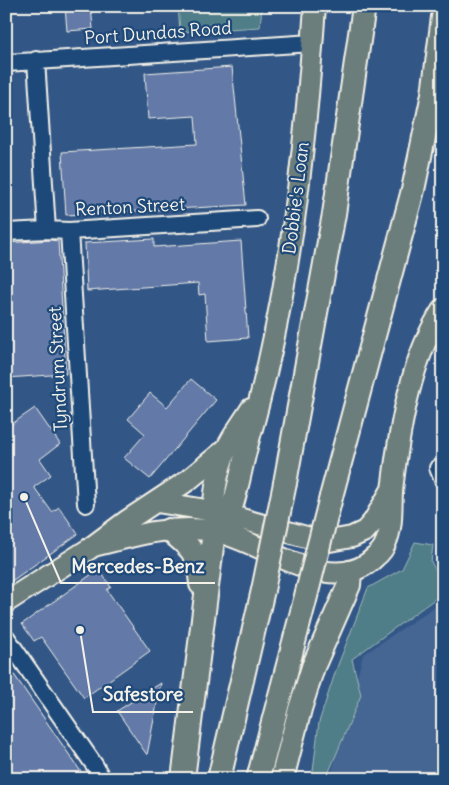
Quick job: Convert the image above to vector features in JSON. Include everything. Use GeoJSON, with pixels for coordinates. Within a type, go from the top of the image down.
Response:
{"type":"FeatureCollection","features":[{"type":"Feature","properties":{"kind":"highway"},"geometry":{"type":"LineString","coordinates":[[220,779],[285,483],[334,214],[364,6]]}},
{"type":"Feature","properties":{"kind":"highway"},"geometry":{"type":"LineString","coordinates":[[258,779],[412,190],[433,94],[443,17]]}},
{"type":"Feature","properties":{"kind":"highway"},"geometry":{"type":"LineString","coordinates":[[183,779],[203,613],[220,523]]}},
{"type":"Feature","properties":{"kind":"highway"},"geometry":{"type":"LineString","coordinates":[[169,530],[183,541],[196,556],[199,564],[203,613]]}},
{"type":"Feature","properties":{"kind":"highway"},"geometry":{"type":"LineString","coordinates":[[282,779],[313,668],[349,579]]}},
{"type":"Feature","properties":{"kind":"main road","name":"Dobbie's Loan"},"geometry":{"type":"LineString","coordinates":[[220,523],[241,468],[264,388],[281,300],[295,218],[302,159],[315,6]]}},
{"type":"Feature","properties":{"kind":"main road"},"geometry":{"type":"LineString","coordinates":[[349,579],[370,563],[386,544],[391,530],[392,490],[398,434],[410,387],[428,338],[443,309]]}},
{"type":"Feature","properties":{"kind":"main road","name":"Dobbie's Loan"},"geometry":{"type":"LineString","coordinates":[[220,523],[218,481],[226,449],[264,388]]}},
{"type":"Feature","properties":{"kind":"main road","name":"Dobbie's Loan"},"geometry":{"type":"LineString","coordinates":[[6,602],[94,546],[128,520],[195,475],[226,449]]}},
{"type":"Feature","properties":{"kind":"main road"},"geometry":{"type":"LineString","coordinates":[[324,542],[352,537],[364,531],[373,522],[392,490]]}},
{"type":"Feature","properties":{"kind":"main road"},"geometry":{"type":"LineString","coordinates":[[157,502],[220,523],[319,571],[349,579]]}},
{"type":"Feature","properties":{"kind":"main road","name":"Dobbie's Loan"},"geometry":{"type":"LineString","coordinates":[[94,546],[133,535],[169,530],[199,529],[220,523]]}},
{"type":"Feature","properties":{"kind":"main road"},"geometry":{"type":"LineString","coordinates":[[220,523],[324,542],[340,549],[348,564],[349,579]]}},
{"type":"Feature","properties":{"kind":"street","name":"Port Dundas Road"},"geometry":{"type":"LineString","coordinates":[[6,63],[312,43]]}},
{"type":"Feature","properties":{"kind":"street"},"geometry":{"type":"LineString","coordinates":[[36,60],[47,230]]}},
{"type":"Feature","properties":{"kind":"street","name":"Renton Street"},"geometry":{"type":"LineString","coordinates":[[6,232],[69,231],[256,219]]}},
{"type":"Feature","properties":{"kind":"street","name":"Tyndrum Street"},"geometry":{"type":"LineString","coordinates":[[69,231],[86,504]]}},
{"type":"Feature","properties":{"kind":"street"},"geometry":{"type":"LineString","coordinates":[[6,636],[99,772],[112,779]]}},
{"type":"Feature","properties":{"kind":"shaded area"},"geometry":{"type":"Polygon","coordinates":[[[443,407],[443,451],[435,432],[443,407]]]}},
{"type":"Feature","properties":{"kind":"shaded area"},"geometry":{"type":"Polygon","coordinates":[[[443,601],[443,779],[330,779],[363,655],[443,601]]]}},
{"type":"Feature","properties":{"kind":"green space"},"geometry":{"type":"Polygon","coordinates":[[[178,6],[262,6],[260,27],[180,32],[178,6]]]}},
{"type":"Feature","properties":{"kind":"green space"},"geometry":{"type":"Polygon","coordinates":[[[415,542],[433,545],[431,562],[443,584],[443,593],[352,659],[361,695],[326,779],[312,779],[319,722],[336,670],[368,588],[402,569],[415,542]]]}},
{"type":"Feature","properties":{"kind":"building"},"geometry":{"type":"Polygon","coordinates":[[[65,6],[91,6],[93,29],[67,31],[65,6]]]}},
{"type":"Feature","properties":{"kind":"building"},"geometry":{"type":"Polygon","coordinates":[[[232,67],[246,205],[66,215],[62,152],[197,144],[195,116],[148,119],[145,73],[232,67]]]}},
{"type":"Feature","properties":{"kind":"building"},"geometry":{"type":"Polygon","coordinates":[[[154,239],[154,247],[241,241],[248,338],[208,341],[205,294],[199,295],[198,283],[87,291],[85,243],[154,239]]]}},
{"type":"Feature","properties":{"kind":"building"},"geometry":{"type":"Polygon","coordinates":[[[58,241],[66,374],[6,378],[6,243],[58,241]]]}},
{"type":"Feature","properties":{"kind":"building"},"geometry":{"type":"Polygon","coordinates":[[[191,379],[216,400],[150,479],[124,458],[145,434],[128,419],[150,393],[167,407],[191,379]]]}},
{"type":"Feature","properties":{"kind":"building"},"geometry":{"type":"Polygon","coordinates":[[[35,408],[60,444],[40,459],[51,475],[34,487],[52,512],[59,507],[78,534],[6,585],[6,428],[35,408]]]}},
{"type":"Feature","properties":{"kind":"building"},"geometry":{"type":"Polygon","coordinates":[[[99,569],[111,587],[107,590],[150,651],[84,698],[41,637],[34,641],[22,624],[99,569]]]}},
{"type":"Feature","properties":{"kind":"building"},"geometry":{"type":"Polygon","coordinates":[[[6,663],[86,779],[6,779],[6,663]]]}},
{"type":"Feature","properties":{"kind":"building"},"geometry":{"type":"Polygon","coordinates":[[[161,683],[147,755],[117,711],[161,683]]]}},
{"type":"Feature","properties":{"kind":"place","name":"Mercedes-Benz"},"geometry":{"type":"Point","coordinates":[24,497]}},
{"type":"Feature","properties":{"kind":"place","name":"Safestore"},"geometry":{"type":"Point","coordinates":[80,630]}}]}
